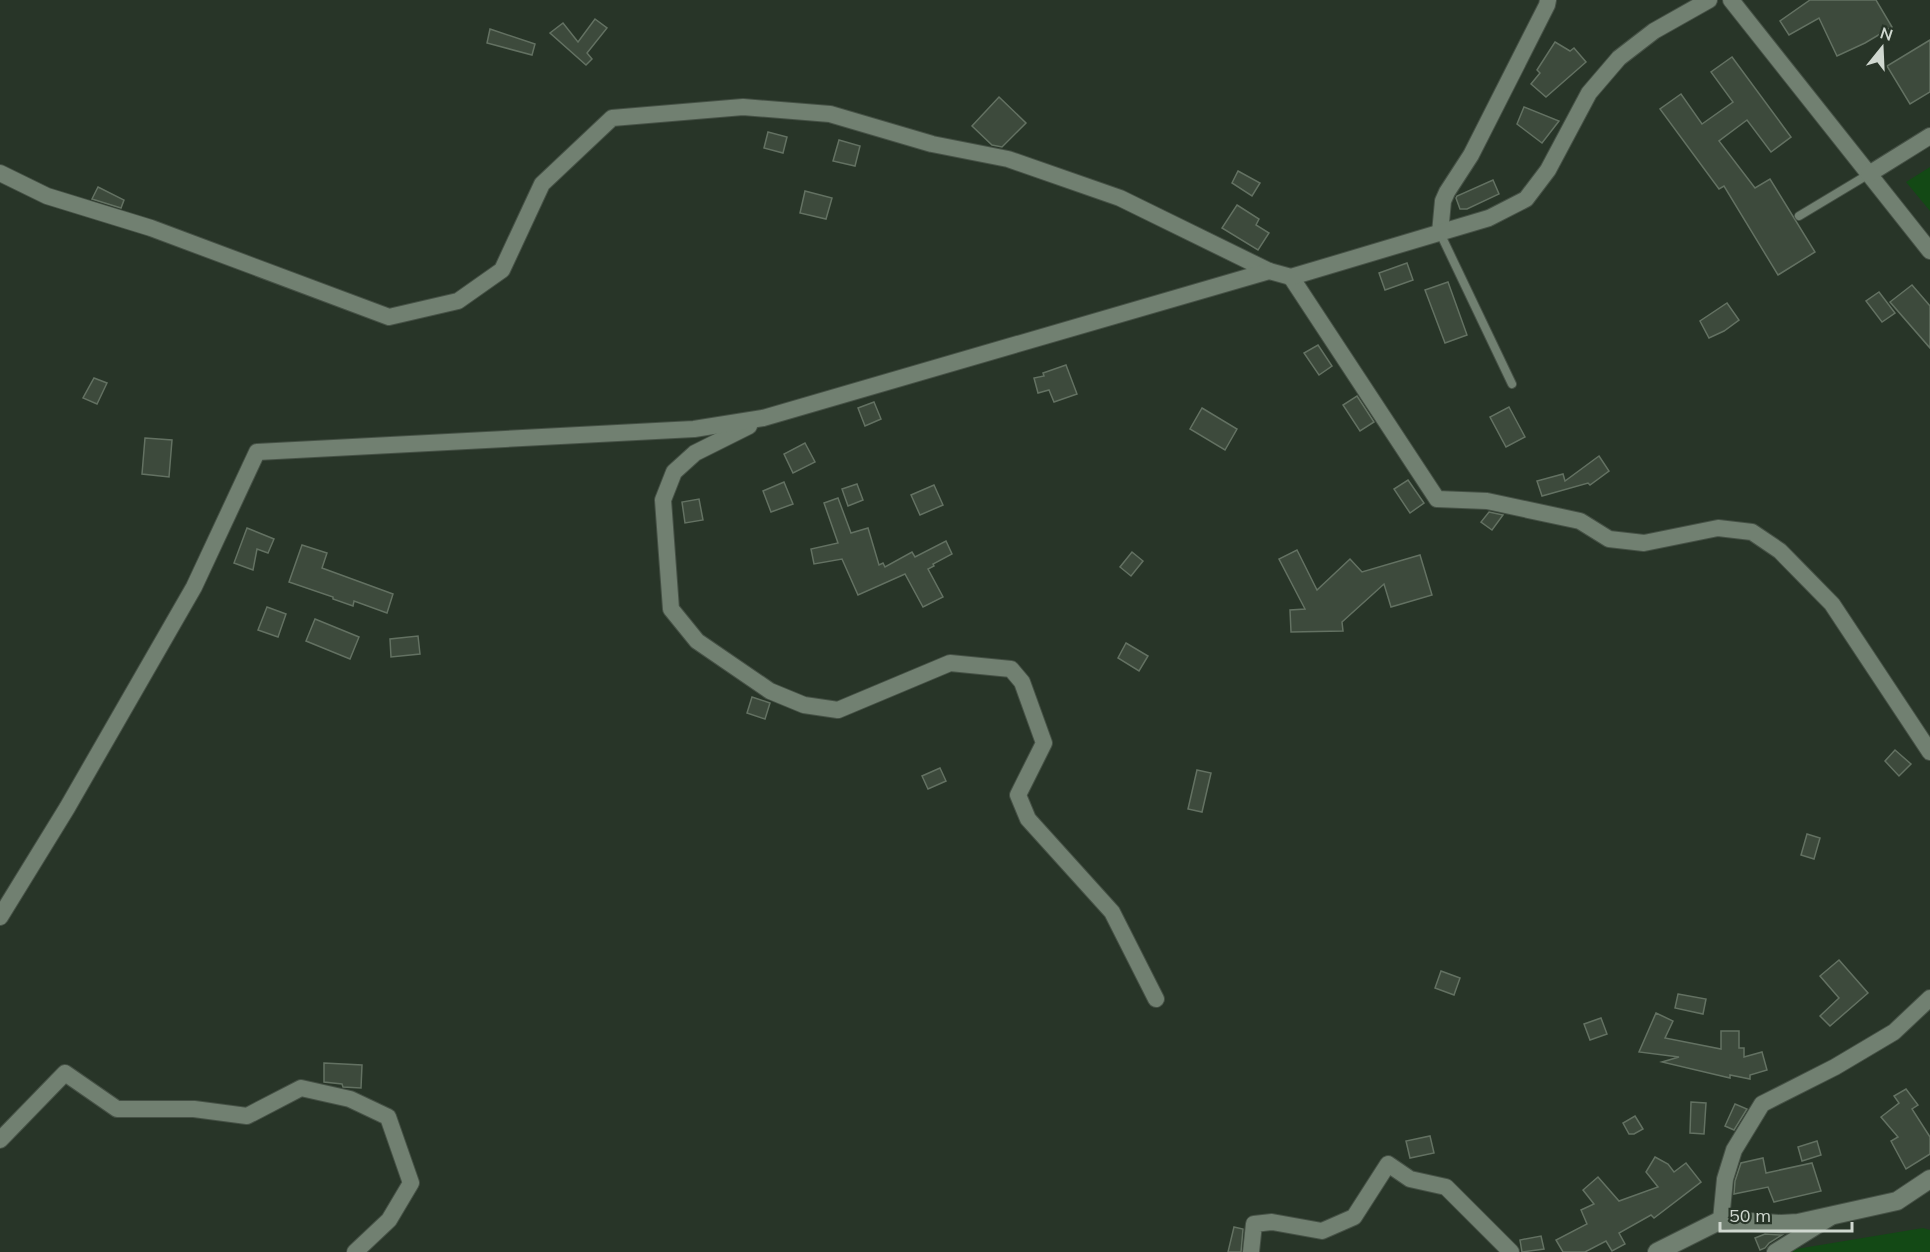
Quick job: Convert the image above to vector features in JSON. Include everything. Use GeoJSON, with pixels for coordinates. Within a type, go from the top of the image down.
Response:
{"type":"FeatureCollection","features":[{"type":"Feature","properties":{"kind":"street"},"geometry":{"type":"LineString","coordinates":[[1440,234],[1443,201],[1447,192],[1472,155],[1548,0]]}},
{"type":"Feature","properties":{"kind":"street"},"geometry":{"type":"LineString","coordinates":[[0,173],[47,196],[151,228],[389,317],[458,301],[502,270],[542,184],[612,118],[742,107],[830,114],[932,144],[1008,159],[1120,198],[1269,271],[1291,277],[1489,218],[1526,199],[1548,170],[1589,93],[1619,58],[1654,31],[1709,0]]}},
{"type":"Feature","properties":{"kind":"street"},"geometry":{"type":"LineString","coordinates":[[1731,0],[1930,251]]}},
{"type":"Feature","properties":{"kind":"street"},"geometry":{"type":"LineString","coordinates":[[1869,174],[1930,136]]}},
{"type":"Feature","properties":{"kind":"street"},"geometry":{"type":"LineString","coordinates":[[0,917],[67,808],[194,587],[257,452],[694,429],[763,418],[1269,271]]}},
{"type":"Feature","properties":{"kind":"street"},"geometry":{"type":"LineString","coordinates":[[1291,277],[1437,500],[1487,501],[1580,521],[1609,539],[1632,542],[1644,543],[1718,528],[1752,532],[1780,551],[1832,604],[1930,752]]}},
{"type":"Feature","properties":{"kind":"street"},"geometry":{"type":"LineString","coordinates":[[763,418],[695,453],[674,472],[663,500],[671,609],[697,641],[770,691],[804,705],[838,710],[950,663],[1011,669],[1022,682],[1044,743],[1018,795],[1028,819],[1112,912],[1156,999]]}},
{"type":"Feature","properties":{"kind":"street"},"geometry":{"type":"LineString","coordinates":[[1721,1220],[1725,1179],[1734,1150],[1762,1104],[1835,1067],[1894,1032],[1930,998]]}},
{"type":"Feature","properties":{"kind":"street"},"geometry":{"type":"LineString","coordinates":[[0,1140],[65,1073],[117,1109],[194,1109],[247,1116],[301,1088],[350,1100],[388,1117],[411,1184],[389,1220],[355,1252]]}},
{"type":"Feature","properties":{"kind":"street"},"geometry":{"type":"LineString","coordinates":[[1251,1252],[1254,1224],[1272,1222],[1322,1231],[1354,1217],[1389,1164],[1410,1179],[1446,1187],[1511,1252]]}},
{"type":"Feature","properties":{"kind":"street"},"geometry":{"type":"LineString","coordinates":[[1657,1252],[1721,1220],[1798,1223],[1897,1201],[1930,1179]]}},
{"type":"Feature","properties":{"kind":"street"},"geometry":{"type":"LineString","coordinates":[[1774,1252],[1834,1215]]}},
{"type":"Feature","properties":{"kind":"lane"},"geometry":{"type":"LineString","coordinates":[[1799,216],[1869,174]]}},
{"type":"Feature","properties":{"kind":"lane"},"geometry":{"type":"LineString","coordinates":[[1440,234],[1512,384]]}},
{"type":"Feature","properties":{"kind":"green space"},"geometry":{"type":"Polygon","coordinates":[[[1930,167],[1930,211],[1906,182],[1930,167]]]}},
{"type":"Feature","properties":{"kind":"green space"},"geometry":{"type":"Polygon","coordinates":[[[1923,1228],[1930,1230],[1930,1252],[1789,1252],[1796,1249],[1923,1228]]]}},
{"type":"Feature","properties":{"kind":"building"},"geometry":{"type":"Polygon","coordinates":[[[1810,0],[1876,0],[1892,27],[1837,56],[1819,18],[1789,35],[1780,21],[1810,0]]]}},
{"type":"Feature","properties":{"kind":"building"},"geometry":{"type":"Polygon","coordinates":[[[595,19],[607,28],[587,53],[592,59],[586,65],[550,33],[563,23],[578,42],[595,19]]]}},
{"type":"Feature","properties":{"kind":"building"},"geometry":{"type":"Polygon","coordinates":[[[490,29],[535,44],[532,55],[487,43],[490,29]]]}},
{"type":"Feature","properties":{"kind":"building"},"geometry":{"type":"Polygon","coordinates":[[[1930,40],[1930,92],[1910,104],[1887,66],[1930,40]]]}},
{"type":"Feature","properties":{"kind":"building"},"geometry":{"type":"Polygon","coordinates":[[[1555,42],[1570,51],[1574,48],[1586,62],[1546,97],[1531,84],[1540,73],[1537,70],[1555,42]]]}},
{"type":"Feature","properties":{"kind":"building"},"geometry":{"type":"Polygon","coordinates":[[[1732,57],[1791,137],[1771,152],[1747,120],[1719,141],[1755,188],[1770,179],[1815,252],[1778,275],[1724,186],[1719,189],[1660,109],[1681,94],[1702,124],[1733,102],[1711,72],[1732,57]]]}},
{"type":"Feature","properties":{"kind":"building"},"geometry":{"type":"Polygon","coordinates":[[[999,97],[1026,123],[1002,147],[992,145],[972,126],[999,97]]]}},
{"type":"Feature","properties":{"kind":"building"},"geometry":{"type":"Polygon","coordinates":[[[1524,107],[1559,121],[1542,143],[1517,124],[1524,107]]]}},
{"type":"Feature","properties":{"kind":"building"},"geometry":{"type":"Polygon","coordinates":[[[768,132],[787,137],[783,153],[764,148],[768,132]]]}},
{"type":"Feature","properties":{"kind":"building"},"geometry":{"type":"Polygon","coordinates":[[[839,140],[860,146],[855,166],[833,161],[839,140]]]}},
{"type":"Feature","properties":{"kind":"building"},"geometry":{"type":"Polygon","coordinates":[[[1238,171],[1260,183],[1252,196],[1232,183],[1238,171]]]}},
{"type":"Feature","properties":{"kind":"building"},"geometry":{"type":"Polygon","coordinates":[[[1493,180],[1499,194],[1467,209],[1460,209],[1457,196],[1493,180]]]}},
{"type":"Feature","properties":{"kind":"building"},"geometry":{"type":"Polygon","coordinates":[[[98,187],[124,200],[121,208],[92,199],[98,187]]]}},
{"type":"Feature","properties":{"kind":"building"},"geometry":{"type":"Polygon","coordinates":[[[805,191],[832,198],[826,219],[800,213],[805,191]]]}},
{"type":"Feature","properties":{"kind":"building"},"geometry":{"type":"Polygon","coordinates":[[[1237,205],[1259,219],[1256,225],[1269,233],[1258,250],[1222,228],[1237,205]]]}},
{"type":"Feature","properties":{"kind":"building"},"geometry":{"type":"Polygon","coordinates":[[[1407,263],[1413,280],[1385,290],[1379,273],[1407,263]]]}},
{"type":"Feature","properties":{"kind":"building"},"geometry":{"type":"Polygon","coordinates":[[[1448,282],[1467,335],[1445,343],[1425,290],[1448,282]]]}},
{"type":"Feature","properties":{"kind":"building"},"geometry":{"type":"Polygon","coordinates":[[[1912,285],[1930,306],[1930,348],[1890,302],[1912,285]]]}},
{"type":"Feature","properties":{"kind":"building"},"geometry":{"type":"Polygon","coordinates":[[[1879,292],[1895,313],[1882,322],[1866,301],[1879,292]]]}},
{"type":"Feature","properties":{"kind":"building"},"geometry":{"type":"Polygon","coordinates":[[[1727,303],[1739,320],[1709,338],[1700,321],[1727,303]]]}},
{"type":"Feature","properties":{"kind":"building"},"geometry":{"type":"Polygon","coordinates":[[[1318,345],[1332,366],[1319,375],[1304,353],[1318,345]]]}},
{"type":"Feature","properties":{"kind":"building"},"geometry":{"type":"Polygon","coordinates":[[[1066,365],[1077,394],[1054,402],[1049,390],[1038,393],[1034,378],[1044,376],[1043,373],[1066,365]]]}},
{"type":"Feature","properties":{"kind":"building"},"geometry":{"type":"Polygon","coordinates":[[[94,378],[107,383],[97,404],[83,398],[94,378]]]}},
{"type":"Feature","properties":{"kind":"building"},"geometry":{"type":"Polygon","coordinates":[[[1357,396],[1374,422],[1360,431],[1343,405],[1357,396]]]}},
{"type":"Feature","properties":{"kind":"building"},"geometry":{"type":"Polygon","coordinates":[[[874,402],[881,419],[865,426],[858,408],[874,402]]]}},
{"type":"Feature","properties":{"kind":"building"},"geometry":{"type":"Polygon","coordinates":[[[1509,407],[1525,437],[1506,447],[1490,417],[1509,407]]]}},
{"type":"Feature","properties":{"kind":"building"},"geometry":{"type":"Polygon","coordinates":[[[1202,408],[1237,429],[1225,450],[1190,429],[1202,408]]]}},
{"type":"Feature","properties":{"kind":"building"},"geometry":{"type":"Polygon","coordinates":[[[145,438],[172,440],[169,477],[142,474],[145,438]]]}},
{"type":"Feature","properties":{"kind":"building"},"geometry":{"type":"Polygon","coordinates":[[[805,443],[815,462],[793,473],[784,454],[805,443]]]}},
{"type":"Feature","properties":{"kind":"building"},"geometry":{"type":"Polygon","coordinates":[[[1599,456],[1609,471],[1590,485],[1588,483],[1542,496],[1537,481],[1563,474],[1565,481],[1599,456]]]}},
{"type":"Feature","properties":{"kind":"building"},"geometry":{"type":"Polygon","coordinates":[[[1408,480],[1424,503],[1410,513],[1394,489],[1408,480]]]}},
{"type":"Feature","properties":{"kind":"building"},"geometry":{"type":"Polygon","coordinates":[[[784,482],[793,504],[771,512],[763,491],[784,482]]]}},
{"type":"Feature","properties":{"kind":"building"},"geometry":{"type":"Polygon","coordinates":[[[857,484],[863,500],[848,506],[842,489],[857,484]]]}},
{"type":"Feature","properties":{"kind":"building"},"geometry":{"type":"Polygon","coordinates":[[[934,485],[943,505],[920,515],[911,495],[934,485]]]}},
{"type":"Feature","properties":{"kind":"building"},"geometry":{"type":"Polygon","coordinates":[[[838,498],[851,533],[868,528],[879,565],[883,563],[885,567],[912,552],[915,557],[946,541],[952,554],[928,569],[943,597],[923,607],[905,574],[858,595],[842,559],[814,564],[811,549],[838,543],[824,503],[838,498]]]}},
{"type":"Feature","properties":{"kind":"building"},"geometry":{"type":"Polygon","coordinates":[[[699,499],[703,520],[685,523],[682,502],[699,499]]]}},
{"type":"Feature","properties":{"kind":"building"},"geometry":{"type":"Polygon","coordinates":[[[1489,512],[1503,515],[1492,530],[1481,522],[1489,512]]]}},
{"type":"Feature","properties":{"kind":"building"},"geometry":{"type":"Polygon","coordinates":[[[247,528],[274,539],[268,553],[257,549],[253,570],[234,563],[247,528]]]}},
{"type":"Feature","properties":{"kind":"building"},"geometry":{"type":"Polygon","coordinates":[[[302,545],[327,553],[322,568],[393,594],[387,613],[354,601],[353,606],[289,582],[302,545]]]}},
{"type":"Feature","properties":{"kind":"building"},"geometry":{"type":"Polygon","coordinates":[[[1297,550],[1317,590],[1350,559],[1362,572],[1420,555],[1432,595],[1391,607],[1384,584],[1342,622],[1343,631],[1291,632],[1290,610],[1305,609],[1279,559],[1297,550]]]}},
{"type":"Feature","properties":{"kind":"building"},"geometry":{"type":"Polygon","coordinates":[[[1132,552],[1143,561],[1131,576],[1120,567],[1132,552]]]}},
{"type":"Feature","properties":{"kind":"building"},"geometry":{"type":"Polygon","coordinates":[[[267,607],[286,614],[278,637],[258,630],[267,607]]]}},
{"type":"Feature","properties":{"kind":"building"},"geometry":{"type":"Polygon","coordinates":[[[315,619],[359,637],[350,659],[306,641],[315,619]]]}},
{"type":"Feature","properties":{"kind":"building"},"geometry":{"type":"Polygon","coordinates":[[[418,636],[420,654],[391,657],[390,639],[418,636]]]}},
{"type":"Feature","properties":{"kind":"building"},"geometry":{"type":"Polygon","coordinates":[[[1126,643],[1148,656],[1139,671],[1118,658],[1126,643]]]}},
{"type":"Feature","properties":{"kind":"building"},"geometry":{"type":"Polygon","coordinates":[[[752,697],[770,703],[765,719],[747,713],[752,697]]]}},
{"type":"Feature","properties":{"kind":"building"},"geometry":{"type":"Polygon","coordinates":[[[1895,750],[1911,764],[1899,776],[1885,761],[1895,750]]]}},
{"type":"Feature","properties":{"kind":"building"},"geometry":{"type":"Polygon","coordinates":[[[940,768],[946,781],[928,789],[922,776],[940,768]]]}},
{"type":"Feature","properties":{"kind":"building"},"geometry":{"type":"Polygon","coordinates":[[[1197,770],[1211,773],[1202,812],[1188,809],[1197,770]]]}},
{"type":"Feature","properties":{"kind":"building"},"geometry":{"type":"Polygon","coordinates":[[[1807,834],[1820,838],[1814,859],[1801,855],[1807,834]]]}},
{"type":"Feature","properties":{"kind":"building"},"geometry":{"type":"Polygon","coordinates":[[[1839,960],[1868,993],[1830,1026],[1820,1016],[1839,998],[1820,976],[1839,960]]]}},
{"type":"Feature","properties":{"kind":"building"},"geometry":{"type":"Polygon","coordinates":[[[1441,971],[1460,978],[1454,995],[1435,988],[1441,971]]]}},
{"type":"Feature","properties":{"kind":"building"},"geometry":{"type":"Polygon","coordinates":[[[1678,994],[1706,999],[1703,1014],[1675,1008],[1678,994]]]}},
{"type":"Feature","properties":{"kind":"building"},"geometry":{"type":"Polygon","coordinates":[[[1656,1013],[1673,1021],[1665,1038],[1721,1049],[1721,1031],[1739,1031],[1739,1048],[1744,1048],[1744,1057],[1762,1052],[1767,1070],[1750,1075],[1750,1079],[1730,1075],[1730,1078],[1662,1062],[1679,1057],[1639,1052],[1656,1013]]]}},
{"type":"Feature","properties":{"kind":"building"},"geometry":{"type":"Polygon","coordinates":[[[1601,1018],[1607,1034],[1590,1040],[1584,1024],[1601,1018]]]}},
{"type":"Feature","properties":{"kind":"building"},"geometry":{"type":"Polygon","coordinates":[[[324,1063],[362,1065],[361,1088],[343,1087],[342,1084],[324,1082],[324,1063]]]}},
{"type":"Feature","properties":{"kind":"building"},"geometry":{"type":"Polygon","coordinates":[[[1906,1089],[1918,1105],[1912,1109],[1930,1137],[1930,1154],[1906,1169],[1891,1141],[1898,1137],[1881,1117],[1899,1103],[1894,1096],[1906,1089]]]}},
{"type":"Feature","properties":{"kind":"building"},"geometry":{"type":"Polygon","coordinates":[[[1691,1102],[1706,1103],[1704,1134],[1690,1133],[1691,1102]]]}},
{"type":"Feature","properties":{"kind":"building"},"geometry":{"type":"Polygon","coordinates":[[[1735,1104],[1747,1109],[1734,1130],[1725,1126],[1735,1104]]]}},
{"type":"Feature","properties":{"kind":"building"},"geometry":{"type":"Polygon","coordinates":[[[1635,1116],[1643,1129],[1629,1134],[1623,1123],[1635,1116]]]}},
{"type":"Feature","properties":{"kind":"building"},"geometry":{"type":"Polygon","coordinates":[[[1430,1136],[1434,1153],[1410,1158],[1406,1141],[1430,1136]]]}},
{"type":"Feature","properties":{"kind":"building"},"geometry":{"type":"Polygon","coordinates":[[[1817,1141],[1821,1155],[1802,1161],[1798,1147],[1817,1141]]]}},
{"type":"Feature","properties":{"kind":"building"},"geometry":{"type":"Polygon","coordinates":[[[1655,1157],[1668,1164],[1674,1172],[1686,1163],[1701,1182],[1654,1218],[1651,1215],[1619,1233],[1625,1244],[1612,1251],[1606,1241],[1585,1252],[1563,1252],[1556,1240],[1587,1224],[1581,1210],[1594,1204],[1583,1190],[1598,1177],[1619,1201],[1658,1187],[1646,1172],[1655,1157]]]}},
{"type":"Feature","properties":{"kind":"building"},"geometry":{"type":"Polygon","coordinates":[[[1763,1158],[1766,1173],[1812,1163],[1821,1191],[1774,1202],[1768,1187],[1734,1194],[1735,1181],[1741,1163],[1763,1158]]]}},
{"type":"Feature","properties":{"kind":"building"},"geometry":{"type":"Polygon","coordinates":[[[1234,1227],[1243,1229],[1241,1252],[1228,1252],[1234,1227]]]}},
{"type":"Feature","properties":{"kind":"building"},"geometry":{"type":"Polygon","coordinates":[[[1765,1234],[1782,1235],[1760,1250],[1755,1238],[1765,1234]]]}},
{"type":"Feature","properties":{"kind":"building"},"geometry":{"type":"Polygon","coordinates":[[[1541,1236],[1544,1249],[1522,1252],[1520,1240],[1541,1236]]]}}]}
